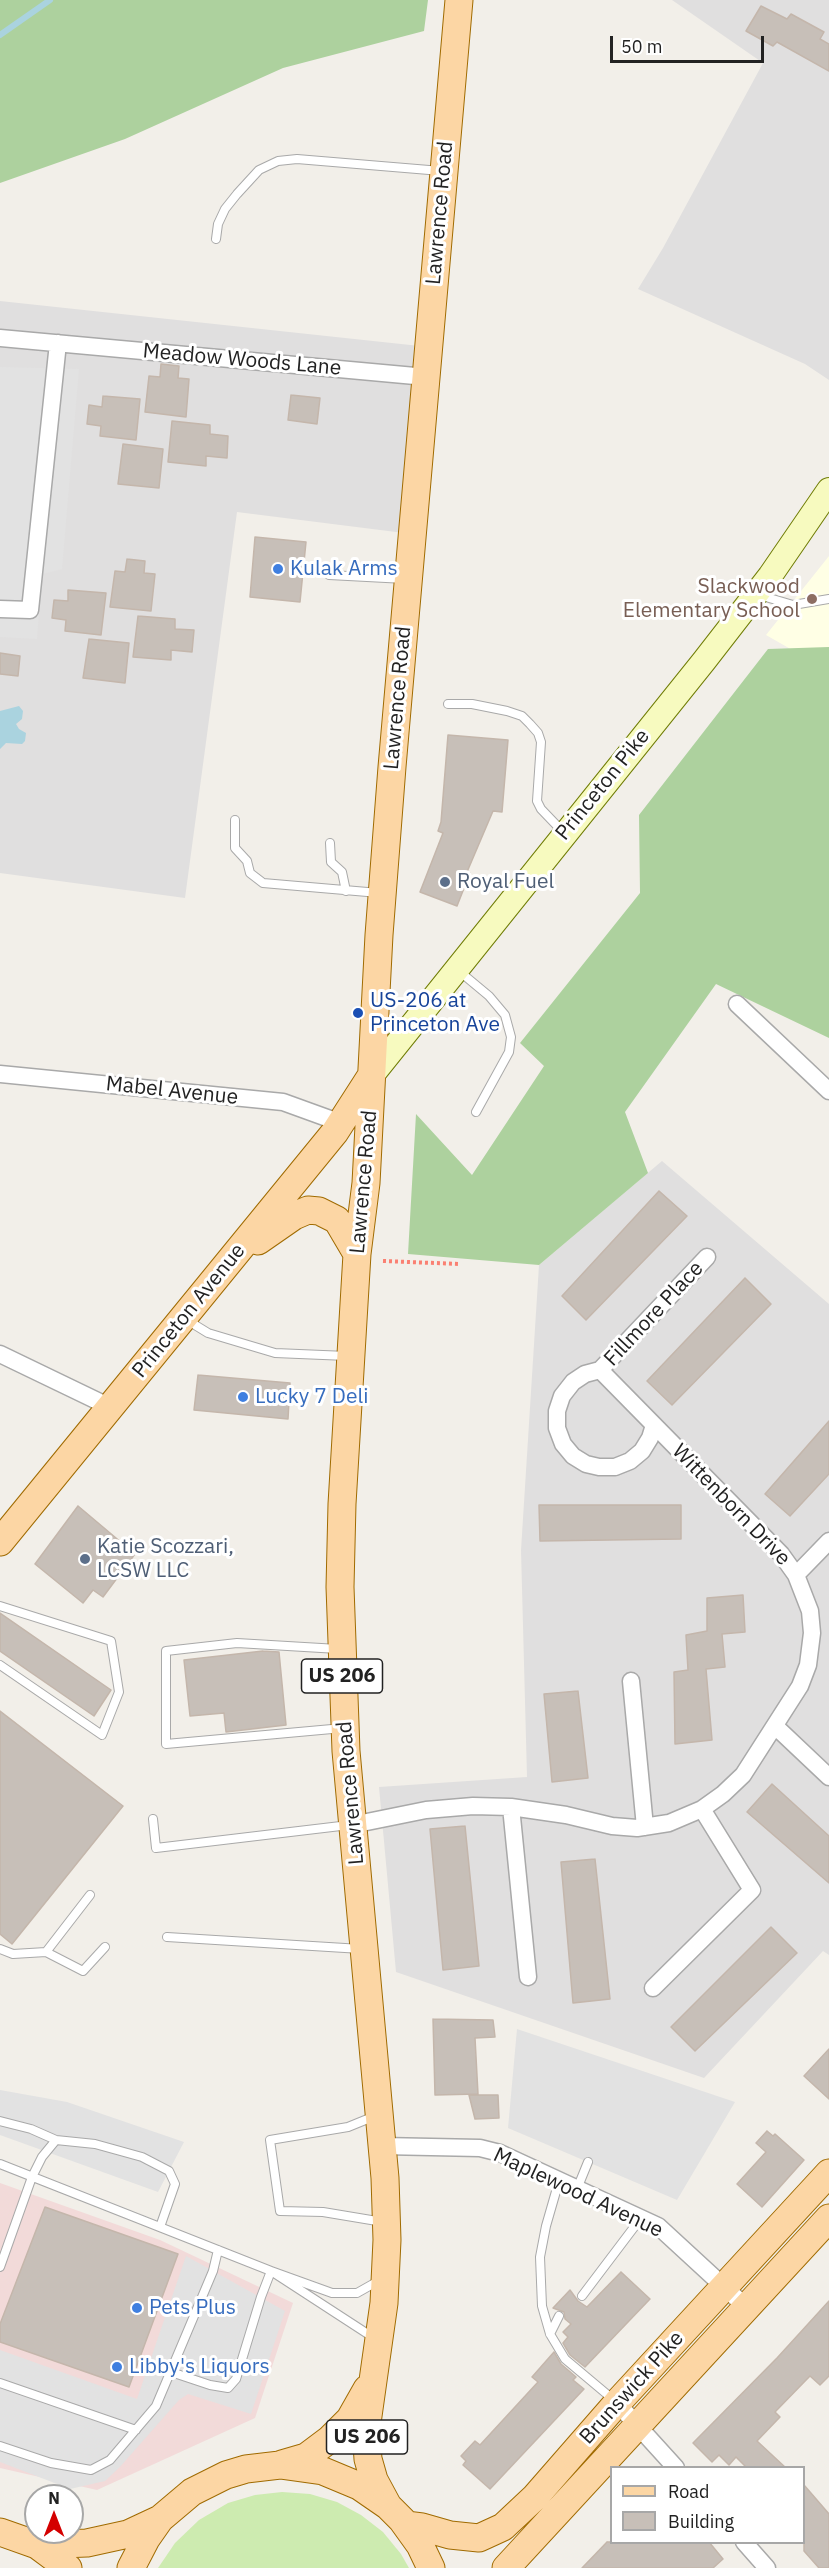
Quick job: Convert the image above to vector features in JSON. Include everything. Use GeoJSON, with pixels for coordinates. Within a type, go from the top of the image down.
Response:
{"type":"FeatureCollection","features":[{"type":"Feature","properties":{"kind":"main road","name":"Lawrence Road"},"geometry":{"type":"LineString","coordinates":[[388,2506],[374,2480],[368,2459],[366,2430],[386,2277],[387,2223],[345,1728],[342,1649],[342,1504],[351,1356],[370,1257],[366,1183],[383,894],[459,0]]}},
{"type":"Feature","properties":{"kind":"main road","name":"Princeton Pike"},"geometry":{"type":"LineString","coordinates":[[372,1075],[756,594],[829,490]]}},
{"type":"Feature","properties":{"kind":"main road","name":"Princeton Avenue"},"geometry":{"type":"LineString","coordinates":[[0,1542],[112,1408],[341,1123],[372,1075]]}},
{"type":"Feature","properties":{"kind":"main road"},"geometry":{"type":"LineString","coordinates":[[230,1261],[283,1222],[309,1210],[320,1211],[337,1220],[370,1257]]}},
{"type":"Feature","properties":{"kind":"main road","name":"Brunswick Pike"},"geometry":{"type":"LineString","coordinates":[[406,2525],[450,2535],[479,2538],[503,2527],[536,2497],[724,2285],[829,2174]]}},
{"type":"Feature","properties":{"kind":"main road","name":"Brunswick Pike"},"geometry":{"type":"LineString","coordinates":[[506,2568],[829,2218]]}},
{"type":"Feature","properties":{"kind":"main road","name":"Lawrence Road"},"geometry":{"type":"LineString","coordinates":[[280,2465],[306,2457],[330,2439],[350,2419],[364,2394],[377,2353]]}},
{"type":"Feature","properties":{"kind":"main road"},"geometry":{"type":"LineString","coordinates":[[131,2568],[146,2539],[160,2519],[192,2492],[209,2482],[246,2469],[280,2465],[305,2467],[339,2476],[359,2486],[388,2506]]}},
{"type":"Feature","properties":{"kind":"main road","name":"US 206"},"geometry":{"type":"LineString","coordinates":[[388,2506],[406,2525],[431,2568]]}},
{"type":"Feature","properties":{"kind":"main road"},"geometry":{"type":"LineString","coordinates":[[38,2545],[87,2543],[128,2534],[160,2519]]}},
{"type":"Feature","properties":{"kind":"main road"},"geometry":{"type":"LineString","coordinates":[[0,2532],[38,2545],[68,2568]]}},
{"type":"Feature","properties":{"kind":"street","name":"Meadow Woods Lane"},"geometry":{"type":"LineString","coordinates":[[0,338],[426,377]]}},
{"type":"Feature","properties":{"kind":"street"},"geometry":{"type":"LineString","coordinates":[[0,609],[30,610],[58,343]]}},
{"type":"Feature","properties":{"kind":"street"},"geometry":{"type":"LineString","coordinates":[[737,1004],[829,1091]]}},
{"type":"Feature","properties":{"kind":"street","name":"Mabel Avenue"},"geometry":{"type":"LineString","coordinates":[[0,1074],[283,1102],[341,1123]]}},
{"type":"Feature","properties":{"kind":"street","name":"Fillmore Place"},"geometry":{"type":"LineString","coordinates":[[600,1370],[707,1257]]}},
{"type":"Feature","properties":{"kind":"street"},"geometry":{"type":"LineString","coordinates":[[0,1354],[112,1408]]}},
{"type":"Feature","properties":{"kind":"street"},"geometry":{"type":"LineString","coordinates":[[600,1370],[585,1374],[573,1382],[562,1396],[557,1411],[557,1428],[563,1444],[573,1456],[586,1464],[615,1467],[630,1461],[642,1451],[650,1438],[654,1425]]}},
{"type":"Feature","properties":{"kind":"street","name":"Wittenborn Drive"},"geometry":{"type":"LineString","coordinates":[[352,1825],[426,1810],[473,1806],[511,1807],[566,1815],[612,1826],[645,1827],[669,1823],[702,1809],[723,1794],[743,1775],[800,1686],[807,1665],[812,1633],[810,1611],[796,1575],[781,1554],[600,1370]]}},
{"type":"Feature","properties":{"kind":"street"},"geometry":{"type":"LineString","coordinates":[[796,1575],[829,1540]]}},
{"type":"Feature","properties":{"kind":"street"},"geometry":{"type":"LineString","coordinates":[[812,1633],[829,1633]]}},
{"type":"Feature","properties":{"kind":"street"},"geometry":{"type":"LineString","coordinates":[[631,1681],[645,1827]]}},
{"type":"Feature","properties":{"kind":"street"},"geometry":{"type":"LineString","coordinates":[[774,1726],[829,1778]]}},
{"type":"Feature","properties":{"kind":"street"},"geometry":{"type":"LineString","coordinates":[[511,1807],[528,1977]]}},
{"type":"Feature","properties":{"kind":"street"},"geometry":{"type":"LineString","coordinates":[[653,1988],[752,1890],[702,1809]]}},
{"type":"Feature","properties":{"kind":"street","name":"Maplewood Avenue"},"geometry":{"type":"LineString","coordinates":[[382,2146],[480,2148],[500,2152],[658,2226],[746,2307]]}},
{"type":"Feature","properties":{"kind":"street"},"geometry":{"type":"LineString","coordinates":[[617,2403],[674,2466]]}},
{"type":"Feature","properties":{"kind":"street"},"geometry":{"type":"LineString","coordinates":[[746,2544],[767,2568]]}},
{"type":"Feature","properties":{"kind":"lane"},"geometry":{"type":"LineString","coordinates":[[216,239],[218,224],[225,209],[259,170],[278,161],[307,160],[444,171]]}},
{"type":"Feature","properties":{"kind":"lane"},"geometry":{"type":"LineString","coordinates":[[329,575],[408,579]]}},
{"type":"Feature","properties":{"kind":"lane"},"geometry":{"type":"LineString","coordinates":[[756,594],[793,605],[826,602],[829,599]]}},
{"type":"Feature","properties":{"kind":"lane"},"geometry":{"type":"LineString","coordinates":[[448,704],[472,704],[507,711],[522,716],[530,724],[541,742],[537,801],[541,809],[565,833]]}},
{"type":"Feature","properties":{"kind":"lane"},"geometry":{"type":"LineString","coordinates":[[235,820],[235,848],[248,861],[250,873],[263,883],[383,894]]}},
{"type":"Feature","properties":{"kind":"lane"},"geometry":{"type":"LineString","coordinates":[[330,843],[331,862],[342,872],[346,891]]}},
{"type":"Feature","properties":{"kind":"lane"},"geometry":{"type":"LineString","coordinates":[[457,968],[489,996],[505,1015],[511,1037],[508,1052],[476,1112]]}},
{"type":"Feature","properties":{"kind":"lane"},"geometry":{"type":"LineString","coordinates":[[188,1313],[195,1325],[208,1333],[275,1353],[351,1356]]}},
{"type":"Feature","properties":{"kind":"lane"},"geometry":{"type":"LineString","coordinates":[[0,1606],[111,1641],[119,1692],[102,1735],[0,1665]]}},
{"type":"Feature","properties":{"kind":"lane"},"geometry":{"type":"LineString","coordinates":[[342,1649],[237,1643],[166,1651],[166,1744],[345,1728]]}},
{"type":"Feature","properties":{"kind":"lane"},"geometry":{"type":"LineString","coordinates":[[153,1819],[156,1848],[352,1825]]}},
{"type":"Feature","properties":{"kind":"lane"},"geometry":{"type":"LineString","coordinates":[[46,1952],[90,1895]]}},
{"type":"Feature","properties":{"kind":"lane"},"geometry":{"type":"LineString","coordinates":[[167,1937],[364,1949]]}},
{"type":"Feature","properties":{"kind":"lane"},"geometry":{"type":"LineString","coordinates":[[0,1950],[13,1954],[46,1952],[83,1971],[105,1947]]}},
{"type":"Feature","properties":{"kind":"lane"},"geometry":{"type":"LineString","coordinates":[[379,2114],[348,2127],[270,2140],[280,2211],[323,2212],[387,2223]]}},
{"type":"Feature","properties":{"kind":"lane"},"geometry":{"type":"LineString","coordinates":[[0,2121],[31,2129],[56,2140],[95,2144],[142,2157],[169,2171],[175,2184],[160,2227]]}},
{"type":"Feature","properties":{"kind":"lane"},"geometry":{"type":"LineString","coordinates":[[0,2267],[32,2177],[42,2157],[56,2140]]}},
{"type":"Feature","properties":{"kind":"lane"},"geometry":{"type":"LineString","coordinates":[[577,2189],[588,2162]]}},
{"type":"Feature","properties":{"kind":"lane"},"geometry":{"type":"LineString","coordinates":[[0,2164],[332,2293],[357,2293],[386,2277]]}},
{"type":"Feature","properties":{"kind":"lane"},"geometry":{"type":"LineString","coordinates":[[559,2181],[540,2257],[542,2306],[550,2334],[565,2359],[617,2403]]}},
{"type":"Feature","properties":{"kind":"lane"},"geometry":{"type":"LineString","coordinates":[[582,2296],[641,2218]]}},
{"type":"Feature","properties":{"kind":"lane"},"geometry":{"type":"LineString","coordinates":[[0,2446],[51,2463],[91,2470],[110,2460],[156,2406],[213,2271],[218,2250]]}},
{"type":"Feature","properties":{"kind":"lane"},"geometry":{"type":"LineString","coordinates":[[271,2271],[377,2353]]}},
{"type":"Feature","properties":{"kind":"lane"},"geometry":{"type":"LineString","coordinates":[[171,2372],[210,2385],[228,2388],[236,2379],[271,2271]]}},
{"type":"Feature","properties":{"kind":"lane"},"geometry":{"type":"LineString","coordinates":[[550,2334],[559,2316]]}},
{"type":"Feature","properties":{"kind":"lane"},"geometry":{"type":"LineString","coordinates":[[0,2383],[136,2430]]}},
{"type":"Feature","properties":{"kind":"path"},"geometry":{"type":"LineString","coordinates":[[370,1257],[460,1264]]}},
{"type":"Feature","properties":{"kind":"shaded area"},"geometry":{"type":"Polygon","coordinates":[[[672,0],[829,0],[829,380],[805,364],[638,289],[663,248],[763,63],[672,0]]]}},
{"type":"Feature","properties":{"kind":"shaded area"},"geometry":{"type":"Polygon","coordinates":[[[0,301],[429,347],[412,534],[237,512],[185,898],[0,873],[0,301]]]}},
{"type":"Feature","properties":{"kind":"shaded area"},"geometry":{"type":"Polygon","coordinates":[[[0,367],[79,369],[62,569],[42,574],[37,639],[0,637],[0,367]]]}},
{"type":"Feature","properties":{"kind":"shaded area","name":"Slackwood Elementary School"},"geometry":{"type":"Polygon","coordinates":[[[829,556],[829,671],[766,635],[829,556]]]}},
{"type":"Feature","properties":{"kind":"shaded area"},"geometry":{"type":"Polygon","coordinates":[[[662,1161],[829,1304],[829,1955],[823,1951],[704,2078],[396,1972],[379,1787],[527,1777],[521,1550],[539,1265],[662,1161]]]}},
{"type":"Feature","properties":{"kind":"shaded area"},"geometry":{"type":"Polygon","coordinates":[[[517,2029],[735,2102],[677,2200],[508,2128],[517,2029]]]}},
{"type":"Feature","properties":{"kind":"shaded area"},"geometry":{"type":"Polygon","coordinates":[[[0,2090],[67,2102],[184,2142],[158,2192],[0,2135],[0,2090]]]}},
{"type":"Feature","properties":{"kind":"shaded area"},"geometry":{"type":"Polygon","coordinates":[[[0,2183],[160,2240],[293,2303],[255,2418],[97,2490],[84,2487],[84,2484],[71,2484],[0,2468],[0,2183]]]}},
{"type":"Feature","properties":{"kind":"shaded area"},"geometry":{"type":"Polygon","coordinates":[[[186,2256],[285,2311],[251,2414],[188,2394],[179,2400],[105,2481],[84,2486],[57,2484],[0,2462],[0,2350],[137,2399],[186,2256]]]}},
{"type":"Feature","properties":{"kind":"green space"},"geometry":{"type":"Polygon","coordinates":[[[0,0],[428,0],[424,31],[283,68],[125,139],[0,183],[0,0]]]}},
{"type":"Feature","properties":{"kind":"green space"},"geometry":{"type":"Polygon","coordinates":[[[829,647],[829,1038],[716,984],[625,1112],[648,1173],[539,1265],[408,1254],[416,1114],[472,1175],[544,1066],[520,1043],[640,893],[639,815],[768,649],[829,647]]]}},
{"type":"Feature","properties":{"kind":"green space"},"geometry":{"type":"Polygon","coordinates":[[[282,2492],[310,2494],[337,2502],[361,2515],[383,2532],[409,2568],[158,2568],[175,2543],[199,2520],[228,2503],[255,2495],[282,2492]]]}},
{"type":"Feature","properties":{"kind":"water"},"geometry":{"type":"Polygon","coordinates":[[[19,706],[23,711],[22,719],[16,724],[26,733],[25,741],[22,744],[6,743],[0,749],[0,711],[19,706]]]}},
{"type":"Feature","properties":{"kind":"building"},"geometry":{"type":"Polygon","coordinates":[[[761,6],[787,19],[791,14],[824,32],[820,39],[829,44],[829,71],[777,42],[773,46],[746,31],[761,6]]]}},
{"type":"Feature","properties":{"kind":"building"},"geometry":{"type":"Polygon","coordinates":[[[161,364],[179,366],[178,378],[189,379],[186,417],[145,412],[149,376],[160,377],[161,364]]]}},
{"type":"Feature","properties":{"kind":"building"},"geometry":{"type":"Polygon","coordinates":[[[291,395],[320,398],[317,424],[288,420],[291,395]]]}},
{"type":"Feature","properties":{"kind":"building"},"geometry":{"type":"Polygon","coordinates":[[[103,396],[140,399],[136,440],[100,436],[101,426],[87,424],[89,405],[102,407],[103,396]]]}},
{"type":"Feature","properties":{"kind":"building"},"geometry":{"type":"Polygon","coordinates":[[[172,421],[210,425],[210,434],[228,436],[227,458],[206,456],[206,466],[168,462],[172,421]]]}},
{"type":"Feature","properties":{"kind":"building"},"geometry":{"type":"Polygon","coordinates":[[[123,444],[163,449],[159,488],[118,484],[123,444]]]}},
{"type":"Feature","properties":{"kind":"building","name":"Kulak Arms"},"geometry":{"type":"Polygon","coordinates":[[[255,537],[306,542],[300,602],[250,597],[255,537]]]}},
{"type":"Feature","properties":{"kind":"building"},"geometry":{"type":"Polygon","coordinates":[[[127,559],[145,561],[144,573],[155,574],[151,611],[110,607],[115,571],[125,572],[127,559]]]}},
{"type":"Feature","properties":{"kind":"building"},"geometry":{"type":"Polygon","coordinates":[[[68,590],[106,593],[101,635],[65,631],[66,620],[52,618],[54,600],[68,601],[68,590]]]}},
{"type":"Feature","properties":{"kind":"building"},"geometry":{"type":"Polygon","coordinates":[[[138,616],[175,619],[175,629],[194,630],[192,652],[171,650],[171,660],[133,657],[138,616]]]}},
{"type":"Feature","properties":{"kind":"building"},"geometry":{"type":"Polygon","coordinates":[[[89,639],[129,643],[125,683],[83,678],[89,639]]]}},
{"type":"Feature","properties":{"kind":"building"},"geometry":{"type":"Polygon","coordinates":[[[0,653],[20,656],[18,676],[0,674],[0,653]]]}},
{"type":"Feature","properties":{"kind":"building"},"geometry":{"type":"Polygon","coordinates":[[[448,735],[508,740],[502,812],[493,811],[467,872],[470,873],[457,906],[420,892],[443,833],[438,831],[441,822],[448,735]]]}},
{"type":"Feature","properties":{"kind":"building"},"geometry":{"type":"Polygon","coordinates":[[[659,1191],[687,1216],[586,1320],[562,1296],[659,1191]]]}},
{"type":"Feature","properties":{"kind":"building"},"geometry":{"type":"Polygon","coordinates":[[[745,1278],[771,1304],[672,1405],[647,1381],[745,1278]]]}},
{"type":"Feature","properties":{"kind":"building","name":"Lucky 7 Deli"},"geometry":{"type":"Polygon","coordinates":[[[198,1375],[290,1383],[288,1419],[194,1410],[198,1375]]]}},
{"type":"Feature","properties":{"kind":"building"},"geometry":{"type":"Polygon","coordinates":[[[829,1421],[829,1474],[790,1516],[765,1494],[829,1421]]]}},
{"type":"Feature","properties":{"kind":"building"},"geometry":{"type":"Polygon","coordinates":[[[539,1505],[681,1505],[681,1539],[540,1541],[539,1505]]]}},
{"type":"Feature","properties":{"kind":"building","name":"Katie Scozzari, LCSW LLC"},"geometry":{"type":"Polygon","coordinates":[[[78,1506],[135,1554],[103,1597],[93,1590],[83,1603],[35,1564],[78,1506]]]}},
{"type":"Feature","properties":{"kind":"building"},"geometry":{"type":"Polygon","coordinates":[[[743,1595],[745,1632],[722,1634],[725,1667],[706,1669],[712,1740],[675,1744],[674,1672],[688,1670],[686,1635],[707,1631],[707,1598],[743,1595]]]}},
{"type":"Feature","properties":{"kind":"building"},"geometry":{"type":"Polygon","coordinates":[[[0,1613],[111,1690],[94,1716],[0,1651],[0,1613]]]}},
{"type":"Feature","properties":{"kind":"building"},"geometry":{"type":"Polygon","coordinates":[[[263,1651],[279,1652],[286,1725],[226,1732],[224,1713],[190,1716],[184,1660],[263,1651]]]}},
{"type":"Feature","properties":{"kind":"building"},"geometry":{"type":"Polygon","coordinates":[[[578,1691],[588,1778],[552,1782],[544,1694],[578,1691]]]}},
{"type":"Feature","properties":{"kind":"building"},"geometry":{"type":"Polygon","coordinates":[[[0,1711],[123,1806],[12,1944],[0,1934],[0,1711]]]}},
{"type":"Feature","properties":{"kind":"building"},"geometry":{"type":"Polygon","coordinates":[[[772,1784],[829,1836],[829,1883],[747,1812],[772,1784]]]}},
{"type":"Feature","properties":{"kind":"building"},"geometry":{"type":"Polygon","coordinates":[[[465,1826],[479,1966],[443,1970],[430,1829],[465,1826]]]}},
{"type":"Feature","properties":{"kind":"building"},"geometry":{"type":"Polygon","coordinates":[[[595,1859],[610,1999],[573,2003],[561,1862],[595,1859]]]}},
{"type":"Feature","properties":{"kind":"building"},"geometry":{"type":"Polygon","coordinates":[[[771,1927],[797,1953],[695,2051],[671,2027],[771,1927]]]}},
{"type":"Feature","properties":{"kind":"building"},"geometry":{"type":"Polygon","coordinates":[[[433,2019],[493,2020],[495,2037],[475,2038],[478,2094],[435,2095],[433,2019]]]}},
{"type":"Feature","properties":{"kind":"building"},"geometry":{"type":"Polygon","coordinates":[[[829,2049],[829,2099],[804,2076],[829,2049]]]}},
{"type":"Feature","properties":{"kind":"building"},"geometry":{"type":"Polygon","coordinates":[[[469,2095],[498,2095],[499,2118],[475,2119],[469,2095]]]}},
{"type":"Feature","properties":{"kind":"building"},"geometry":{"type":"Polygon","coordinates":[[[767,2131],[773,2136],[775,2134],[804,2160],[762,2207],[737,2184],[766,2152],[756,2143],[767,2131]]]}},
{"type":"Feature","properties":{"kind":"building"},"geometry":{"type":"Polygon","coordinates":[[[45,2207],[178,2254],[129,2387],[0,2342],[0,2324],[45,2207]]]}},
{"type":"Feature","properties":{"kind":"building"},"geometry":{"type":"Polygon","coordinates":[[[621,2272],[650,2299],[585,2367],[570,2355],[563,2343],[568,2337],[563,2332],[571,2324],[565,2319],[564,2312],[553,2308],[570,2290],[578,2301],[587,2307],[621,2272]]]}},
{"type":"Feature","properties":{"kind":"building"},"geometry":{"type":"Polygon","coordinates":[[[829,2301],[829,2376],[820,2385],[810,2376],[775,2412],[780,2417],[757,2441],[784,2466],[745,2466],[736,2457],[729,2465],[719,2455],[712,2462],[693,2443],[777,2358],[829,2301]]]}},
{"type":"Feature","properties":{"kind":"building"},"geometry":{"type":"Polygon","coordinates":[[[554,2352],[561,2364],[576,2377],[573,2380],[584,2389],[490,2489],[463,2465],[466,2461],[461,2456],[475,2441],[480,2445],[538,2382],[532,2377],[554,2352]]]}},
{"type":"Feature","properties":{"kind":"building"},"geometry":{"type":"Polygon","coordinates":[[[805,2486],[829,2514],[829,2568],[819,2568],[804,2551],[805,2486]]]}},
{"type":"Feature","properties":{"kind":"building"},"geometry":{"type":"Polygon","coordinates":[[[607,2542],[610,2544],[711,2544],[723,2559],[713,2568],[582,2568],[607,2542]]]}},
{"type":"Feature","properties":{"kind":"waterway"},"geometry":{"type":"LineString","coordinates":[[0,35],[50,0]]}},
{"type":"Feature","properties":{"kind":"place","name":"Kulak Arms"},"geometry":{"type":"Point","coordinates":[278,569]}},
{"type":"Feature","properties":{"kind":"place","name":"Slackwood Elementary School"},"geometry":{"type":"Point","coordinates":[812,599]}},
{"type":"Feature","properties":{"kind":"place","name":"Royal Fuel"},"geometry":{"type":"Point","coordinates":[445,882]}},
{"type":"Feature","properties":{"kind":"place","name":"US-206 at Princeton Ave"},"geometry":{"type":"Point","coordinates":[358,1013]}},
{"type":"Feature","properties":{"kind":"place","name":"Lucky 7 Deli"},"geometry":{"type":"Point","coordinates":[243,1397]}},
{"type":"Feature","properties":{"kind":"place","name":"Katie Scozzari, LCSW LLC"},"geometry":{"type":"Point","coordinates":[85,1559]}},
{"type":"Feature","properties":{"kind":"place","name":"Pets Plus"},"geometry":{"type":"Point","coordinates":[137,2308]}},
{"type":"Feature","properties":{"kind":"place","name":"Libby's Liquors"},"geometry":{"type":"Point","coordinates":[117,2367]}}]}
